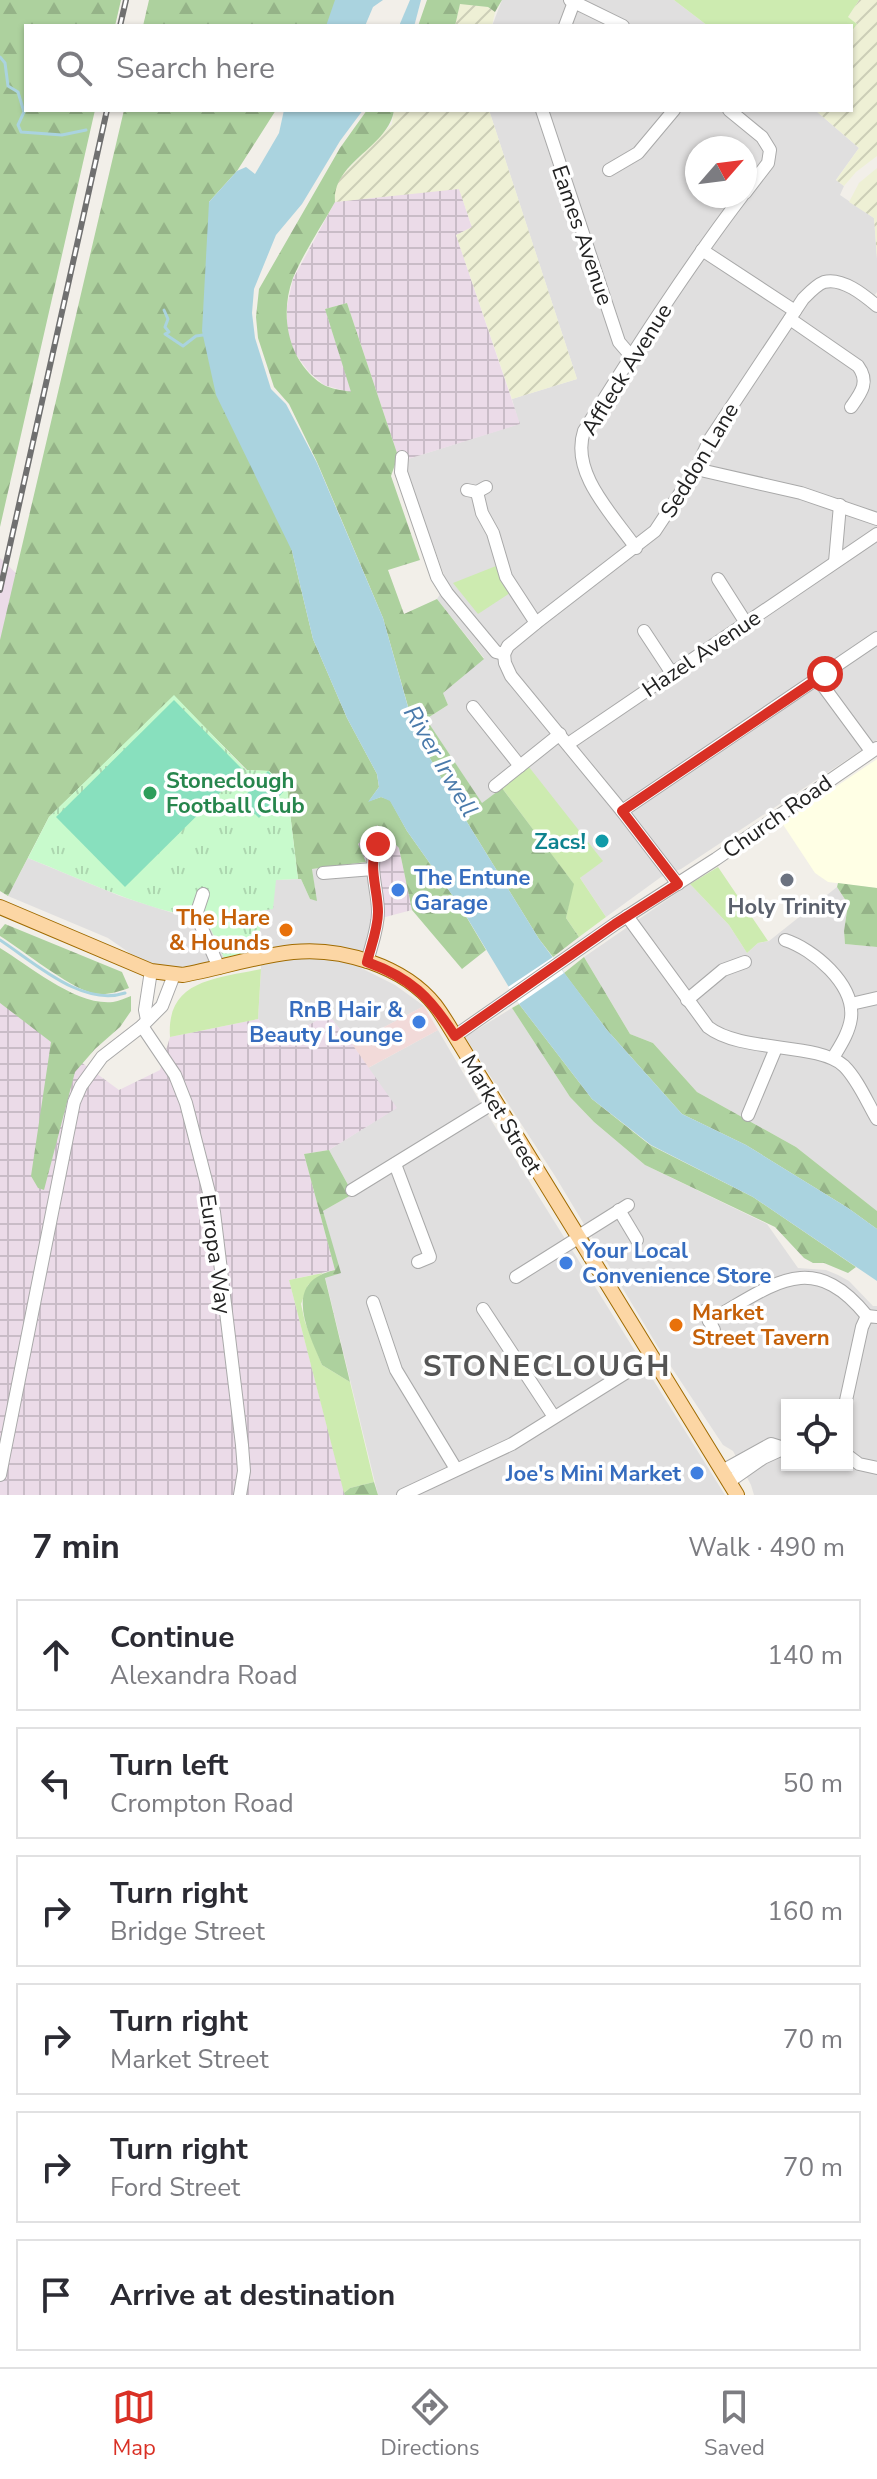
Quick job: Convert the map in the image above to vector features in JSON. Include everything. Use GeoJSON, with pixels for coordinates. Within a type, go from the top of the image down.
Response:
{"type":"FeatureCollection","features":[{"type":"Feature","properties":{"kind":"main road","name":"Market Street"},"geometry":{"type":"LineString","coordinates":[[0,907],[151,971],[174,975],[297,952],[322,953],[367,962],[399,976],[424,994],[455,1036],[730,1482]]}},
{"type":"Feature","properties":{"kind":"street"},"geometry":{"type":"LineString","coordinates":[[566,24],[572,1],[619,24]]}},
{"type":"Feature","properties":{"kind":"street","name":"Eames Avenue"},"geometry":{"type":"LineString","coordinates":[[543,112],[619,342],[631,356]]}},
{"type":"Feature","properties":{"kind":"street"},"geometry":{"type":"LineString","coordinates":[[615,163],[638,153],[672,112]]}},
{"type":"Feature","properties":{"kind":"street","name":"Affleck Avenue"},"geometry":{"type":"LineString","coordinates":[[731,112],[762,137],[770,150],[768,163],[757,177]]}},
{"type":"Feature","properties":{"kind":"street","name":"Affleck Avenue"},"geometry":{"type":"LineString","coordinates":[[636,548],[587,477],[579,451],[584,431],[702,250],[734,208]]}},
{"type":"Feature","properties":{"kind":"street"},"geometry":{"type":"LineString","coordinates":[[702,250],[792,315],[863,372],[864,388],[851,407]]}},
{"type":"Feature","properties":{"kind":"street","name":"Seddon Lane"},"geometry":{"type":"LineString","coordinates":[[504,654],[508,646],[536,623],[636,548],[666,518],[710,439],[803,299],[821,283],[842,283],[877,306]]}},
{"type":"Feature","properties":{"kind":"street"},"geometry":{"type":"LineString","coordinates":[[402,457],[401,472],[437,577],[447,593],[496,652],[504,654],[511,676],[678,884]]}},
{"type":"Feature","properties":{"kind":"street"},"geometry":{"type":"LineString","coordinates":[[696,469],[801,493],[877,519]]}},
{"type":"Feature","properties":{"kind":"street"},"geometry":{"type":"LineString","coordinates":[[477,490],[482,513],[493,533],[506,577],[536,623]]}},
{"type":"Feature","properties":{"kind":"street"},"geometry":{"type":"LineString","coordinates":[[835,562],[840,505]]}},
{"type":"Feature","properties":{"kind":"street","name":"Hazel Avenue"},"geometry":{"type":"LineString","coordinates":[[495,786],[520,766],[671,672],[877,534]]}},
{"type":"Feature","properties":{"kind":"street"},"geometry":{"type":"LineString","coordinates":[[718,579],[746,623]]}},
{"type":"Feature","properties":{"kind":"street"},"geometry":{"type":"LineString","coordinates":[[644,631],[671,672]]}},
{"type":"Feature","properties":{"kind":"street"},"geometry":{"type":"LineString","coordinates":[[622,811],[877,638]]}},
{"type":"Feature","properties":{"kind":"street"},"geometry":{"type":"LineString","coordinates":[[818,679],[874,749]]}},
{"type":"Feature","properties":{"kind":"street"},"geometry":{"type":"LineString","coordinates":[[473,707],[520,766]]}},
{"type":"Feature","properties":{"kind":"street","name":"Church Road"},"geometry":{"type":"LineString","coordinates":[[455,1036],[874,749]]}},
{"type":"Feature","properties":{"kind":"street"},"geometry":{"type":"LineString","coordinates":[[367,962],[378,916],[373,854],[378,844]]}},
{"type":"Feature","properties":{"kind":"street"},"geometry":{"type":"LineString","coordinates":[[323,873],[373,869]]}},
{"type":"Feature","properties":{"kind":"street"},"geometry":{"type":"LineString","coordinates":[[203,894],[198,919],[219,968]]}},
{"type":"Feature","properties":{"kind":"street"},"geometry":{"type":"LineString","coordinates":[[627,916],[687,1000],[716,1033],[833,1058],[850,1073],[877,1119]]}},
{"type":"Feature","properties":{"kind":"street"},"geometry":{"type":"LineString","coordinates":[[785,940],[800,938],[820,959],[851,1004],[847,1033],[833,1058]]}},
{"type":"Feature","properties":{"kind":"street"},"geometry":{"type":"LineString","coordinates":[[687,1000],[723,970],[738,968]]}},
{"type":"Feature","properties":{"kind":"street"},"geometry":{"type":"LineString","coordinates":[[144,1023],[151,971]]}},
{"type":"Feature","properties":{"kind":"street"},"geometry":{"type":"LineString","coordinates":[[0,1475],[74,1102],[81,1086],[102,1057],[162,1006],[174,975]]}},
{"type":"Feature","properties":{"kind":"street"},"geometry":{"type":"LineString","coordinates":[[851,1004],[877,998]]}},
{"type":"Feature","properties":{"kind":"street","name":"Europa Way"},"geometry":{"type":"LineString","coordinates":[[144,1023],[175,1075],[186,1103],[214,1212],[242,1445],[244,1471],[240,1495]]}},
{"type":"Feature","properties":{"kind":"street"},"geometry":{"type":"LineString","coordinates":[[748,1115],[776,1048]]}},
{"type":"Feature","properties":{"kind":"street"},"geometry":{"type":"LineString","coordinates":[[757,1097],[772,1103]]}},
{"type":"Feature","properties":{"kind":"street"},"geometry":{"type":"LineString","coordinates":[[352,1190],[495,1102]]}},
{"type":"Feature","properties":{"kind":"street"},"geometry":{"type":"LineString","coordinates":[[395,1164],[430,1257],[418,1262]]}},
{"type":"Feature","properties":{"kind":"street"},"geometry":{"type":"LineString","coordinates":[[516,1277],[624,1208],[637,1240]]}},
{"type":"Feature","properties":{"kind":"street"},"geometry":{"type":"LineString","coordinates":[[709,1321],[782,1281],[802,1276],[828,1282],[849,1294],[872,1317],[858,1337],[846,1399]]}},
{"type":"Feature","properties":{"kind":"street"},"geometry":{"type":"LineString","coordinates":[[373,1302],[396,1370],[456,1469]]}},
{"type":"Feature","properties":{"kind":"street"},"geometry":{"type":"LineString","coordinates":[[483,1309],[554,1417]]}},
{"type":"Feature","properties":{"kind":"street"},"geometry":{"type":"LineString","coordinates":[[495,1327],[508,1319]]}},
{"type":"Feature","properties":{"kind":"street"},"geometry":{"type":"LineString","coordinates":[[403,1495],[512,1444],[651,1357]]}},
{"type":"Feature","properties":{"kind":"street"},"geometry":{"type":"LineString","coordinates":[[730,1482],[760,1448],[771,1444],[781,1447]]}},
{"type":"Feature","properties":{"kind":"street"},"geometry":{"type":"LineString","coordinates":[[853,1460],[877,1468]]}},
{"type":"Feature","properties":{"kind":"shaded area"},"geometry":{"type":"Polygon","coordinates":[[[502,0],[674,0],[705,24],[493,24],[502,0]]]}},
{"type":"Feature","properties":{"kind":"shaded area"},"geometry":{"type":"Polygon","coordinates":[[[859,0],[877,0],[877,156],[844,186],[836,180],[859,148],[817,112],[853,112],[853,29],[857,24],[848,17],[859,0]]]}},
{"type":"Feature","properties":{"kind":"shaded area"},"geometry":{"type":"Polygon","coordinates":[[[460,3],[488,7],[495,12],[492,24],[455,24],[460,3]]]}},
{"type":"Feature","properties":{"kind":"shaded area"},"geometry":{"type":"Polygon","coordinates":[[[394,112],[490,112],[577,379],[512,399],[456,235],[472,227],[459,189],[335,202],[334,190],[342,175],[392,124],[394,112]]]}},
{"type":"Feature","properties":{"kind":"shaded area"},"geometry":{"type":"Polygon","coordinates":[[[490,112],[817,112],[859,148],[836,180],[844,186],[840,195],[874,218],[877,258],[877,292],[874,296],[877,298],[877,740],[681,869],[661,877],[606,917],[580,878],[602,860],[528,768],[482,804],[426,719],[448,705],[443,693],[484,658],[437,599],[447,583],[405,468],[408,459],[519,424],[512,399],[577,379],[490,112]]]}},
{"type":"Feature","properties":{"kind":"shaded area"},"geometry":{"type":"Polygon","coordinates":[[[877,168],[877,258],[874,218],[849,202],[859,183],[877,168]]]}},
{"type":"Feature","properties":{"kind":"shaded area"},"geometry":{"type":"Polygon","coordinates":[[[459,188],[472,228],[456,235],[520,424],[408,459],[398,456],[347,303],[325,309],[352,393],[324,385],[294,352],[287,331],[287,306],[293,279],[335,202],[459,188]]]}},
{"type":"Feature","properties":{"kind":"shaded area"},"geometry":{"type":"Polygon","coordinates":[[[0,558],[42,598],[0,683],[0,558]]]}},
{"type":"Feature","properties":{"kind":"shaded area"},"geometry":{"type":"Polygon","coordinates":[[[877,759],[877,888],[828,882],[815,873],[782,823],[877,759]]]}},
{"type":"Feature","properties":{"kind":"shaded area"},"geometry":{"type":"Polygon","coordinates":[[[377,824],[399,848],[412,910],[370,921],[371,900],[366,862],[357,845],[377,824]]]}},
{"type":"Feature","properties":{"kind":"shaded area"},"geometry":{"type":"Polygon","coordinates":[[[28,858],[120,896],[179,915],[206,919],[226,962],[183,971],[153,969],[108,938],[8,896],[28,858]]]}},
{"type":"Feature","properties":{"kind":"shaded area"},"geometry":{"type":"Polygon","coordinates":[[[366,862],[371,910],[369,938],[359,967],[395,985],[424,1006],[352,1044],[328,1014],[300,1030],[271,1032],[258,1019],[261,969],[259,911],[275,880],[301,879],[310,899],[316,900],[312,869],[366,862]]]}},
{"type":"Feature","properties":{"kind":"shaded area"},"geometry":{"type":"Polygon","coordinates":[[[690,884],[729,925],[747,953],[758,943],[769,941],[837,887],[848,904],[845,944],[877,947],[877,1211],[796,1147],[697,1092],[653,1043],[630,1034],[584,957],[690,884]]]}},
{"type":"Feature","properties":{"kind":"shaded area"},"geometry":{"type":"Polygon","coordinates":[[[0,1003],[119,1090],[160,1070],[170,1037],[258,1019],[272,1032],[300,1030],[328,1014],[397,1108],[329,1150],[304,1154],[335,1270],[289,1280],[345,1495],[0,1495],[0,1003]]]}},
{"type":"Feature","properties":{"kind":"shaded area"},"geometry":{"type":"Polygon","coordinates":[[[424,1006],[438,1030],[368,1068],[352,1044],[424,1006]]]}},
{"type":"Feature","properties":{"kind":"shaded area"},"geometry":{"type":"Polygon","coordinates":[[[512,1008],[570,1097],[594,1122],[645,1165],[767,1224],[798,1268],[826,1270],[838,1275],[849,1281],[873,1306],[877,1306],[877,1495],[754,1495],[733,1451],[723,1445],[658,1347],[555,1176],[465,1037],[512,1008]]]}},
{"type":"Feature","properties":{"kind":"shaded area"},"geometry":{"type":"Polygon","coordinates":[[[438,1030],[725,1495],[378,1495],[325,1277],[340,1273],[323,1211],[353,1194],[329,1150],[396,1108],[368,1068],[438,1030]]]}},
{"type":"Feature","properties":{"kind":"green space"},"geometry":{"type":"Polygon","coordinates":[[[0,0],[121,0],[115,24],[24,24],[24,112],[95,112],[0,527],[0,0]]]}},
{"type":"Feature","properties":{"kind":"green space"},"geometry":{"type":"Polygon","coordinates":[[[149,0],[340,0],[333,24],[143,24],[149,0]]]}},
{"type":"Feature","properties":{"kind":"green space"},"geometry":{"type":"Polygon","coordinates":[[[427,0],[502,0],[495,12],[488,7],[460,4],[455,24],[419,24],[427,0]]]}},
{"type":"Feature","properties":{"kind":"green space"},"geometry":{"type":"Polygon","coordinates":[[[674,0],[859,0],[848,17],[857,24],[853,29],[853,24],[705,24],[674,0]]]}},
{"type":"Feature","properties":{"kind":"green space"},"geometry":{"type":"Polygon","coordinates":[[[124,112],[275,112],[237,171],[209,202],[313,639],[347,718],[377,774],[379,787],[369,801],[381,797],[390,800],[486,950],[462,969],[412,910],[399,848],[377,825],[358,844],[366,862],[312,869],[317,901],[310,899],[301,879],[298,879],[287,788],[269,771],[247,770],[174,696],[49,817],[8,896],[0,891],[0,640],[124,112]]]}},
{"type":"Feature","properties":{"kind":"green space"},"geometry":{"type":"Polygon","coordinates":[[[366,112],[393,112],[382,134],[342,176],[336,188],[335,202],[297,268],[287,307],[290,336],[294,350],[310,374],[325,386],[351,392],[325,309],[347,303],[398,456],[391,476],[420,560],[388,570],[404,614],[437,599],[484,659],[443,693],[448,705],[426,719],[482,803],[502,788],[574,884],[566,918],[579,937],[553,957],[459,809],[415,732],[411,718],[426,710],[422,703],[409,710],[383,618],[317,462],[289,404],[274,387],[258,338],[256,317],[259,289],[340,148],[366,112]]]}},
{"type":"Feature","properties":{"kind":"green space"},"geometry":{"type":"Polygon","coordinates":[[[496,566],[510,593],[478,614],[453,583],[496,566]]]}},
{"type":"Feature","properties":{"kind":"green space"},"geometry":{"type":"Polygon","coordinates":[[[174,695],[246,770],[269,771],[287,788],[298,879],[276,880],[273,909],[260,911],[260,953],[226,962],[206,919],[138,902],[28,858],[49,817],[174,695]]]}},
{"type":"Feature","properties":{"kind":"green space","name":"Stoneclough Football Club"},"geometry":{"type":"Polygon","coordinates":[[[174,700],[243,770],[125,887],[56,817],[174,700]]]}},
{"type":"Feature","properties":{"kind":"green space"},"geometry":{"type":"Polygon","coordinates":[[[529,767],[603,861],[580,878],[606,917],[579,937],[566,918],[573,883],[502,788],[529,767]]]}},
{"type":"Feature","properties":{"kind":"green space"},"geometry":{"type":"Polygon","coordinates":[[[268,771],[286,789],[259,818],[241,800],[268,771]]]}},
{"type":"Feature","properties":{"kind":"green space"},"geometry":{"type":"Polygon","coordinates":[[[718,867],[768,941],[758,943],[747,953],[729,925],[690,884],[718,867]]]}},
{"type":"Feature","properties":{"kind":"green space"},"geometry":{"type":"Polygon","coordinates":[[[838,883],[877,888],[877,947],[845,944],[848,904],[837,887],[838,883]]]}},
{"type":"Feature","properties":{"kind":"green space"},"geometry":{"type":"Polygon","coordinates":[[[5,924],[122,972],[129,988],[102,994],[82,989],[0,936],[5,924]]]}},
{"type":"Feature","properties":{"kind":"green space"},"geometry":{"type":"Polygon","coordinates":[[[0,948],[54,983],[84,998],[113,1002],[131,996],[131,1011],[120,1027],[75,1072],[44,1190],[38,1188],[31,1176],[51,1042],[0,1003],[0,948]]]}},
{"type":"Feature","properties":{"kind":"green space"},"geometry":{"type":"Polygon","coordinates":[[[584,957],[630,1034],[653,1043],[697,1092],[796,1147],[877,1211],[877,1229],[746,1145],[682,1114],[607,1030],[564,973],[584,957]]]}},
{"type":"Feature","properties":{"kind":"green space"},"geometry":{"type":"Polygon","coordinates":[[[261,969],[258,1019],[170,1037],[176,1003],[185,993],[212,980],[261,969]]]}},
{"type":"Feature","properties":{"kind":"green space"},"geometry":{"type":"Polygon","coordinates":[[[519,1004],[592,1099],[650,1145],[753,1197],[856,1267],[848,1273],[824,1263],[813,1263],[804,1258],[775,1227],[645,1165],[594,1122],[570,1097],[512,1008],[519,1004]]]}},
{"type":"Feature","properties":{"kind":"green space"},"geometry":{"type":"Polygon","coordinates":[[[329,1150],[353,1194],[323,1211],[341,1273],[325,1278],[350,1382],[322,1365],[303,1309],[303,1296],[308,1285],[318,1276],[335,1270],[304,1154],[329,1150]]]}},
{"type":"Feature","properties":{"kind":"green space"},"geometry":{"type":"Polygon","coordinates":[[[323,1273],[308,1285],[301,1304],[305,1322],[322,1365],[350,1382],[374,1482],[350,1488],[344,1493],[289,1280],[323,1273]]]}},
{"type":"Feature","properties":{"kind":"green space"},"geometry":{"type":"Polygon","coordinates":[[[374,1482],[378,1495],[344,1493],[350,1488],[374,1482]]]}},
{"type":"Feature","properties":{"kind":"water"},"geometry":{"type":"Polygon","coordinates":[[[335,0],[383,0],[373,7],[366,24],[327,24],[335,0]]]}},
{"type":"Feature","properties":{"kind":"water"},"geometry":{"type":"Polygon","coordinates":[[[410,0],[421,0],[415,24],[400,24],[410,0]]]}},
{"type":"Feature","properties":{"kind":"water"},"geometry":{"type":"Polygon","coordinates":[[[284,112],[362,112],[302,204],[276,235],[254,289],[252,313],[255,338],[271,389],[286,404],[317,463],[383,618],[415,732],[539,939],[607,1030],[682,1114],[746,1145],[877,1229],[877,1281],[753,1197],[651,1145],[592,1099],[519,1004],[460,906],[407,831],[390,801],[381,797],[368,802],[379,787],[377,774],[347,718],[313,639],[292,551],[216,395],[202,331],[209,202],[237,171],[246,167],[255,174],[279,133],[284,112]]]}},
{"type":"Feature","properties":{"kind":"pier"},"geometry":{"type":"Polygon","coordinates":[[[553,957],[564,973],[519,1004],[508,987],[553,957]]]}},
{"type":"Feature","properties":{"kind":"waterway"},"geometry":{"type":"LineString","coordinates":[[0,57],[5,63],[8,86],[18,92],[24,112],[18,125],[21,132],[62,135],[86,130]]}},
{"type":"Feature","properties":{"kind":"waterway"},"geometry":{"type":"LineString","coordinates":[[164,310],[168,319],[165,327],[169,332],[165,334],[183,346],[196,336],[203,335]]}},
{"type":"Feature","properties":{"kind":"waterway"},"geometry":{"type":"LineString","coordinates":[[0,940],[44,971],[76,988],[109,996],[125,993]]}},
{"type":"Feature","properties":{"kind":"railway"},"geometry":{"type":"LineString","coordinates":[[120,24],[126,0]]}},
{"type":"Feature","properties":{"kind":"railway"},"geometry":{"type":"LineString","coordinates":[[0,590],[107,112]]}},
{"type":"Feature","properties":{"kind":"place","name":"Stoneclough Football Club"},"geometry":{"type":"Point","coordinates":[150,793]}},
{"type":"Feature","properties":{"kind":"place","name":"Zacs!"},"geometry":{"type":"Point","coordinates":[602,841]}},
{"type":"Feature","properties":{"kind":"place","name":"Holy Trinity"},"geometry":{"type":"Point","coordinates":[787,880]}},
{"type":"Feature","properties":{"kind":"place","name":"The Entune Garage"},"geometry":{"type":"Point","coordinates":[398,890]}},
{"type":"Feature","properties":{"kind":"place","name":"The Hare & Hounds"},"geometry":{"type":"Point","coordinates":[286,930]}},
{"type":"Feature","properties":{"kind":"place","name":"RnB Hair & Beauty Lounge"},"geometry":{"type":"Point","coordinates":[419,1022]}},
{"type":"Feature","properties":{"kind":"place","name":"Your Local Convenience Store"},"geometry":{"type":"Point","coordinates":[566,1263]}},
{"type":"Feature","properties":{"kind":"place","name":"Market Street Tavern"},"geometry":{"type":"Point","coordinates":[676,1325]}},
{"type":"Feature","properties":{"kind":"place","name":"Joe's Mini Market"},"geometry":{"type":"Point","coordinates":[697,1473]}},
{"type":"Feature","properties":{"kind":"district","name":"STONECLOUGH"},"geometry":{"type":"Point","coordinates":[547,1366]}},
{"type":"Feature","properties":{"kind":"route"},"geometry":{"type":"LineString","coordinates":[[378,844],[373,854],[373,869],[378,916],[367,962],[385,968],[424,994],[455,1036],[575,955],[615,924],[678,884],[622,811],[825,674]]}},
{"type":"Feature","properties":{"kind":"water label","name":"River Irwell"},"geometry":{"type":"Point","coordinates":[441,761]}}]}
